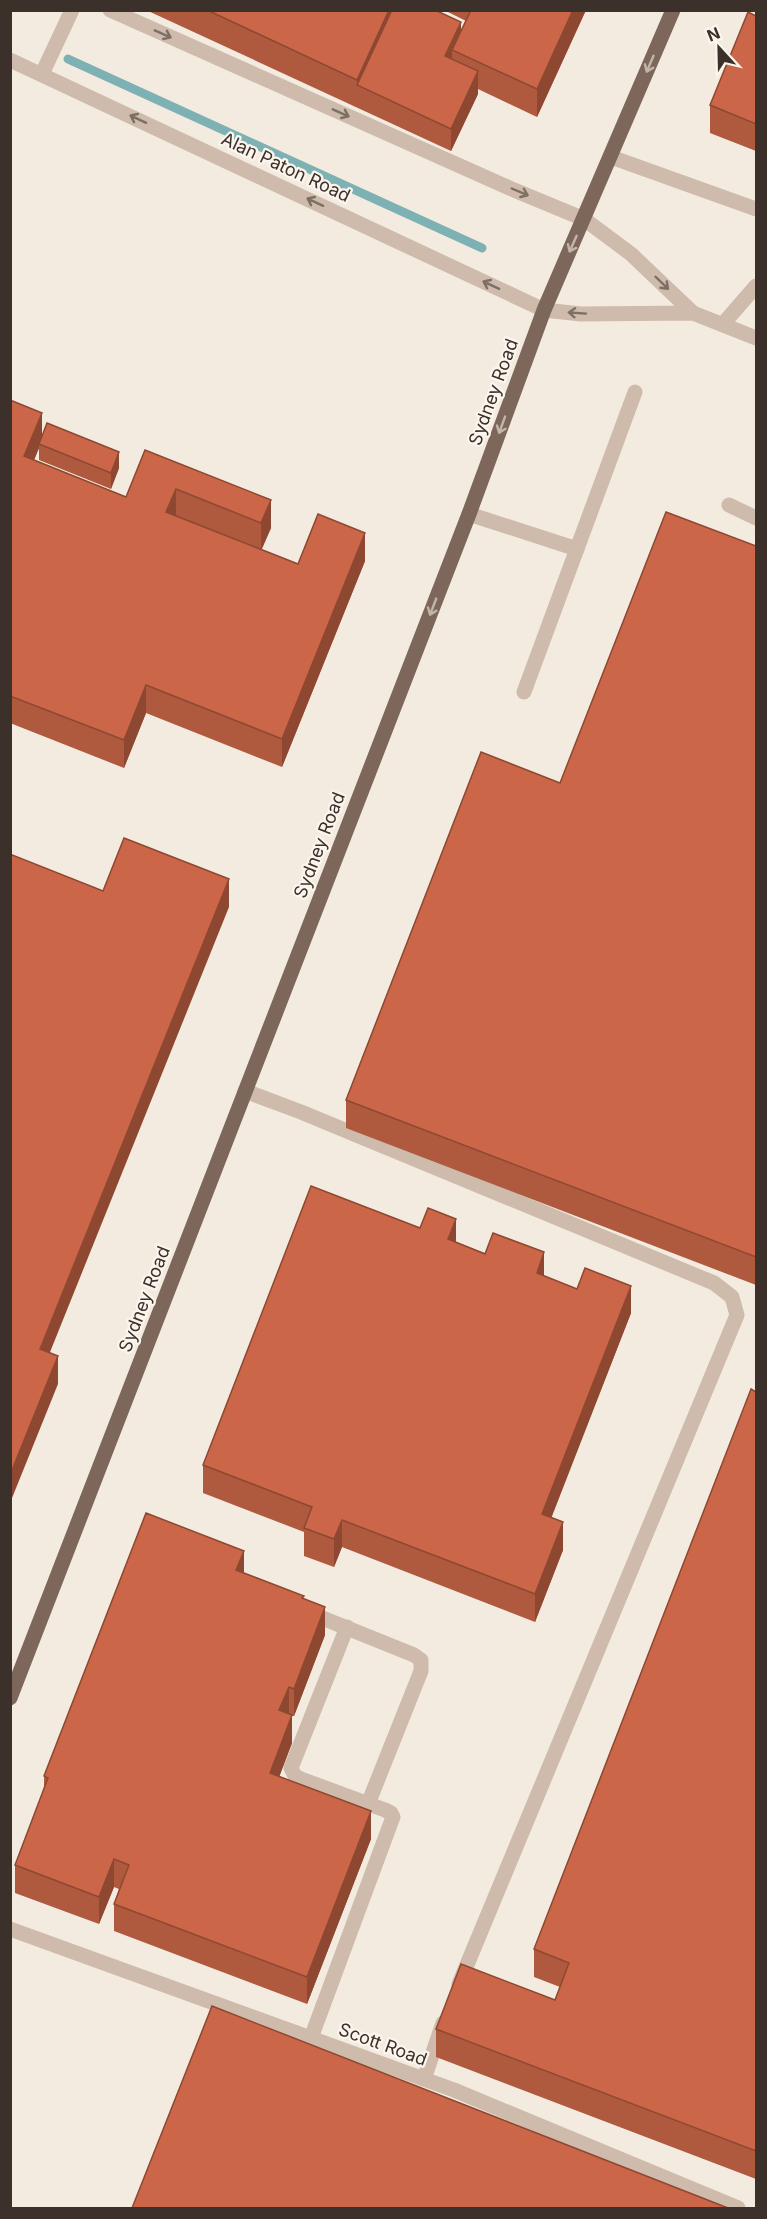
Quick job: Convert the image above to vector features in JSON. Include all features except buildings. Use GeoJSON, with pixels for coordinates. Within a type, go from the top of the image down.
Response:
{"type":"FeatureCollection","features":[{"type":"Feature","properties":{"kind":"main road","name":"Sydney Road"},"geometry":{"type":"LineString","coordinates":[[10,1698],[469,514],[544,310],[673,10]]}},
{"type":"Feature","properties":{"kind":"street"},"geometry":{"type":"LineString","coordinates":[[42,74],[72,10]]}},
{"type":"Feature","properties":{"kind":"street"},"geometry":{"type":"LineString","coordinates":[[110,10],[584,219],[631,254],[693,313],[756,338]]}},
{"type":"Feature","properties":{"kind":"street","name":"Alan Paton Road"},"geometry":{"type":"LineString","coordinates":[[10,60],[544,310],[581,314],[693,313]]}},
{"type":"Feature","properties":{"kind":"street"},"geometry":{"type":"LineString","coordinates":[[611,158],[756,209]]}},
{"type":"Feature","properties":{"kind":"street"},"geometry":{"type":"LineString","coordinates":[[723,324],[756,286]]}},
{"type":"Feature","properties":{"kind":"street"},"geometry":{"type":"LineString","coordinates":[[524,692],[635,392]]}},
{"type":"Feature","properties":{"kind":"street"},"geometry":{"type":"LineString","coordinates":[[729,505],[756,518]]}},
{"type":"Feature","properties":{"kind":"street"},"geometry":{"type":"LineString","coordinates":[[469,514],[577,549]]}},
{"type":"Feature","properties":{"kind":"street"},"geometry":{"type":"LineString","coordinates":[[245,1091],[714,1283],[732,1297],[737,1315],[434,2044],[424,2079]]}},
{"type":"Feature","properties":{"kind":"street"},"geometry":{"type":"LineString","coordinates":[[293,1606],[414,1655],[421,1660],[422,1665],[368,1804]]}},
{"type":"Feature","properties":{"kind":"street"},"geometry":{"type":"LineString","coordinates":[[311,2038],[393,1817],[391,1813],[301,1779],[295,1776],[291,1768],[347,1627]]}},
{"type":"Feature","properties":{"kind":"street","name":"Scott Road"},"geometry":{"type":"LineString","coordinates":[[10,1929],[454,2090],[738,2208]]}},
{"type":"Feature","properties":{"kind":"waterway"},"geometry":{"type":"LineString","coordinates":[[68,59],[482,248]]}}]}
